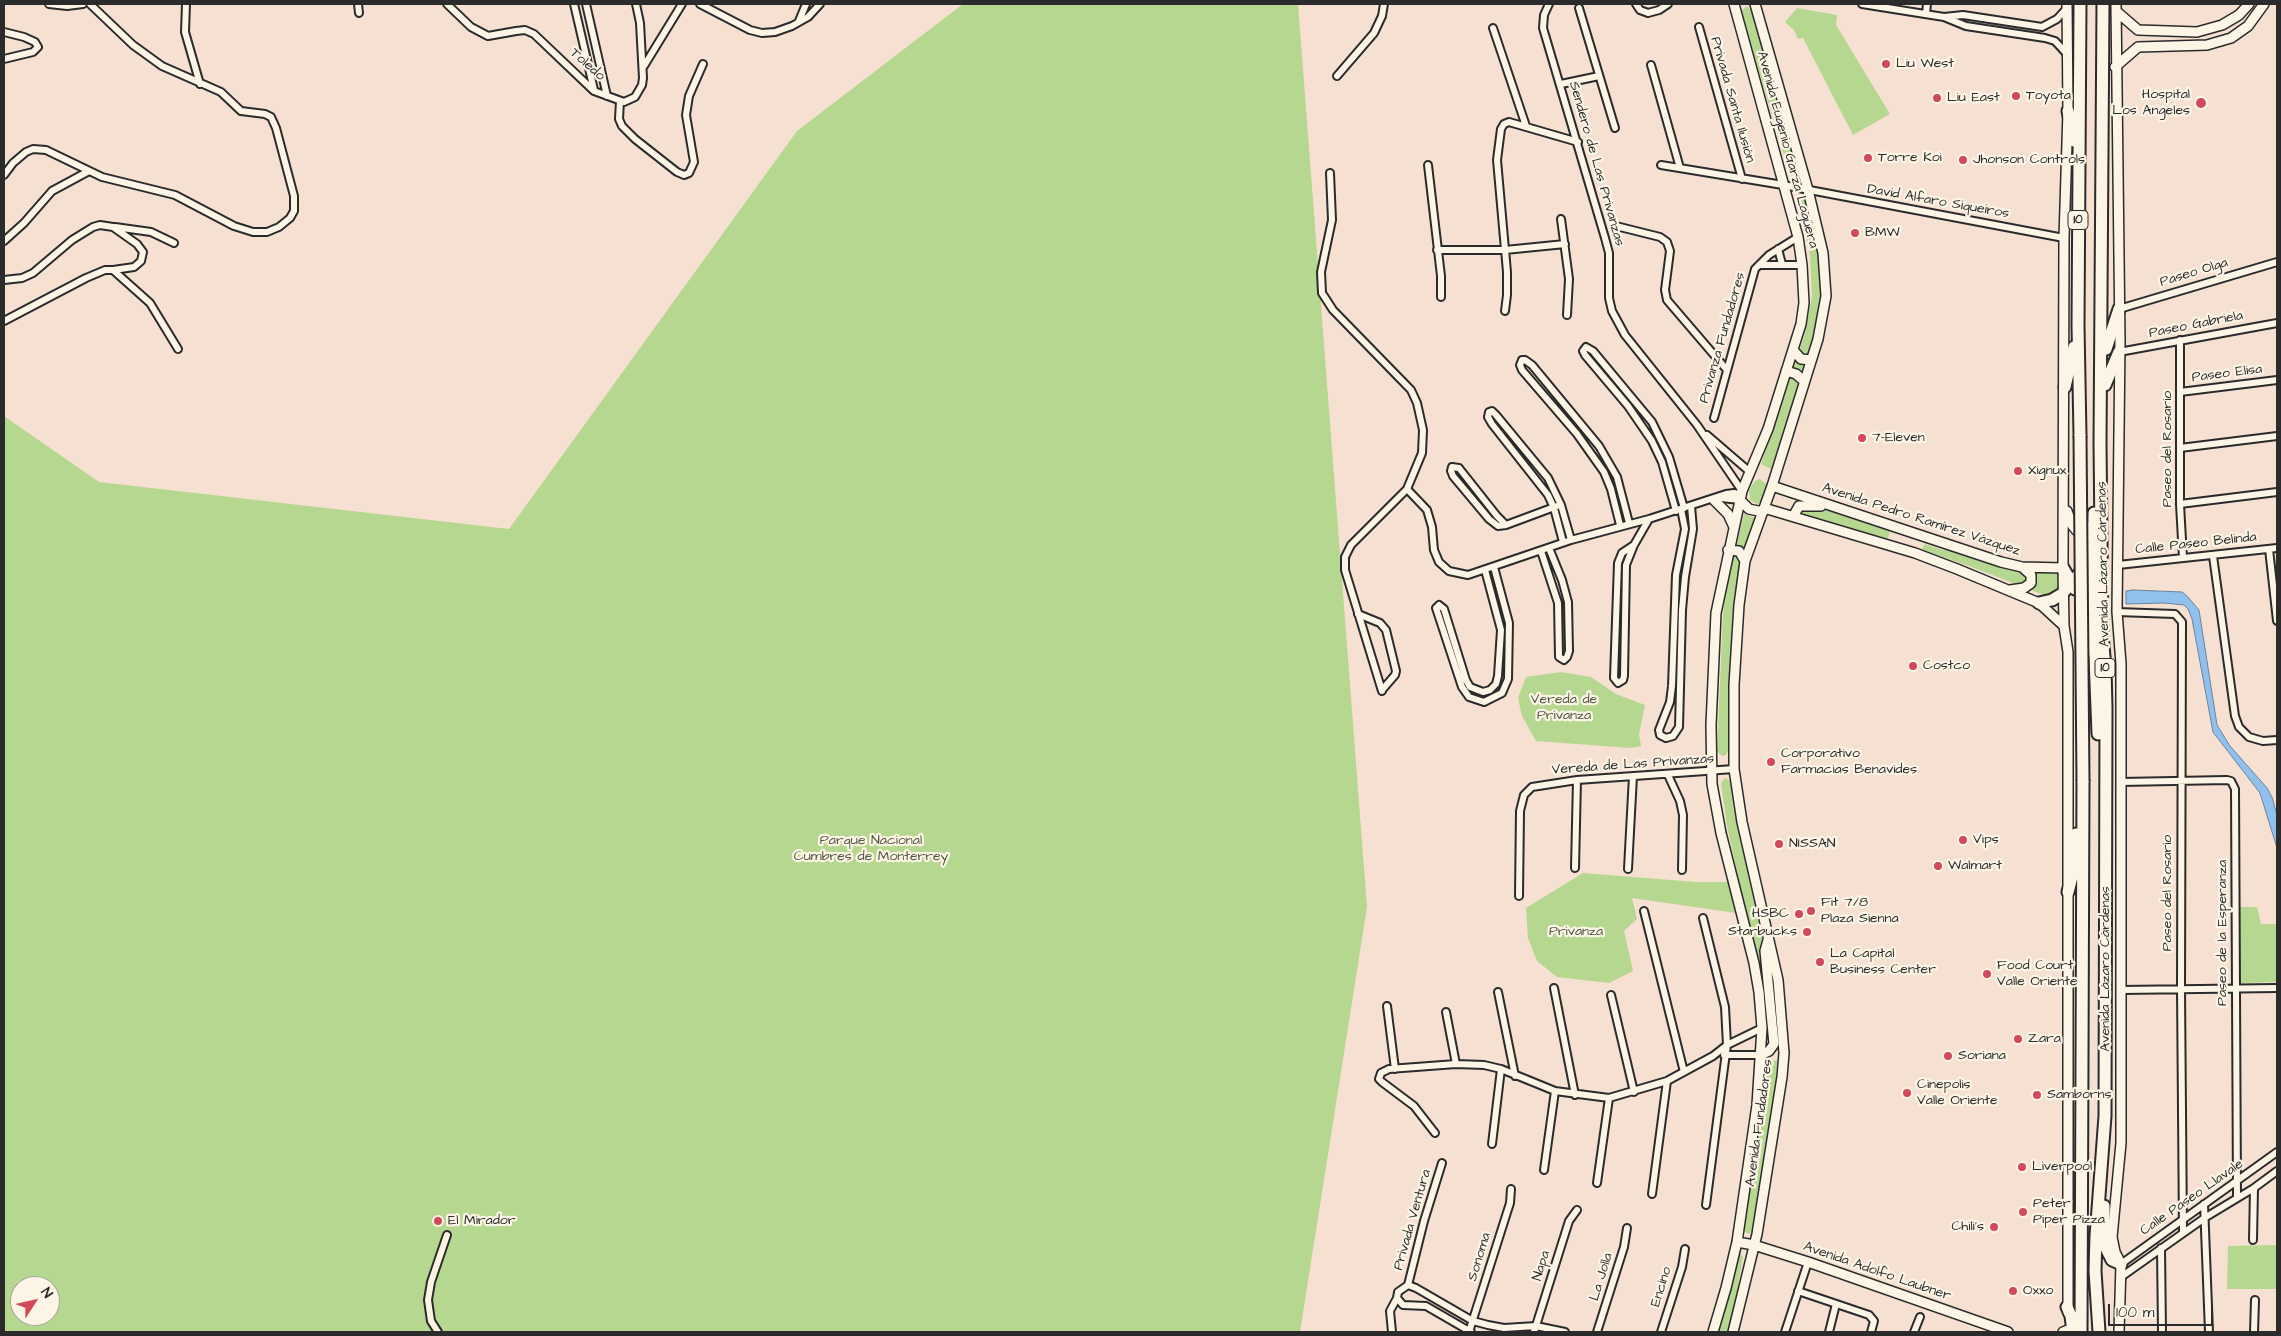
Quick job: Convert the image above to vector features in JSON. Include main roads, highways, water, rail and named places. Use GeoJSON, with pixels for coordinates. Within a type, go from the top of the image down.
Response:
{"type":"FeatureCollection","features":[{"type":"Feature","properties":{"kind":"highway","name":"Avenida Lázaro Cárdenas"},"geometry":{"type":"LineString","coordinates":[[2080,4],[2078,325],[2083,786],[2082,1332]]}},
{"type":"Feature","properties":{"kind":"highway","name":"Avenida Lázaro Cárdenas"},"geometry":{"type":"LineString","coordinates":[[2099,1332],[2095,1271],[2105,1116],[2105,668],[2102,634],[2100,442],[2103,4]]}},
{"type":"Feature","properties":{"kind":"highway"},"geometry":{"type":"LineString","coordinates":[[2068,111],[2078,165]]}},
{"type":"Feature","properties":{"kind":"highway"},"geometry":{"type":"LineString","coordinates":[[2102,363],[2119,309]]}},
{"type":"Feature","properties":{"kind":"highway"},"geometry":{"type":"LineString","coordinates":[[2065,387],[2078,325]]}},
{"type":"Feature","properties":{"kind":"highway"},"geometry":{"type":"LineString","coordinates":[[2101,393],[2119,352]]}},
{"type":"Feature","properties":{"kind":"highway"},"geometry":{"type":"LineString","coordinates":[[2100,442],[2095,462],[2090,616],[2095,658],[2099,754],[2105,764]]}},
{"type":"Feature","properties":{"kind":"highway"},"geometry":{"type":"LineString","coordinates":[[2039,603],[2052,600],[2072,584],[2092,559]]}},
{"type":"Feature","properties":{"kind":"highway"},"geometry":{"type":"LineString","coordinates":[[2063,568],[2090,616]]}},
{"type":"Feature","properties":{"kind":"highway"},"geometry":{"type":"LineString","coordinates":[[2072,584],[2091,590]]}},
{"type":"Feature","properties":{"kind":"highway"},"geometry":{"type":"LineString","coordinates":[[2068,892],[2073,868],[2077,804],[2083,786]]}},
{"type":"Feature","properties":{"kind":"highway"},"geometry":{"type":"LineString","coordinates":[[2099,1188],[2105,1217],[2104,1244],[2112,1260],[2120,1264]]}},
{"type":"Feature","properties":{"kind":"highway"},"geometry":{"type":"LineString","coordinates":[[2068,1307],[2071,1316],[2068,1332]]}},
{"type":"Feature","properties":{"kind":"highway"},"geometry":{"type":"LineString","coordinates":[[2082,1319],[2088,1332]]}},
{"type":"Feature","properties":{"kind":"water"},"geometry":{"type":"Polygon","coordinates":[[[2126,591],[2182,592],[2199,610],[2217,725],[2230,746],[2267,788],[2272,797],[2277,815],[2277,848],[2260,793],[2213,732],[2192,619],[2188,609],[2184,605],[2164,603],[2126,604],[2126,591]]]}},
{"type":"Feature","properties":{"kind":"place","name":"Liu West"},"geometry":{"type":"Point","coordinates":[1886,64]}},
{"type":"Feature","properties":{"kind":"place","name":"Toyota"},"geometry":{"type":"Point","coordinates":[2016,96]}},
{"type":"Feature","properties":{"kind":"place","name":"Liu East"},"geometry":{"type":"Point","coordinates":[1937,98]}},
{"type":"Feature","properties":{"kind":"place","name":"Hospital Los Angeles"},"geometry":{"type":"Point","coordinates":[2201,103]}},
{"type":"Feature","properties":{"kind":"place","name":"Torre Koi"},"geometry":{"type":"Point","coordinates":[1868,158]}},
{"type":"Feature","properties":{"kind":"place","name":"Jhonson Controls"},"geometry":{"type":"Point","coordinates":[1963,160]}},
{"type":"Feature","properties":{"kind":"place","name":"BMW"},"geometry":{"type":"Point","coordinates":[1855,233]}},
{"type":"Feature","properties":{"kind":"place","name":"7-Eleven"},"geometry":{"type":"Point","coordinates":[1862,438]}},
{"type":"Feature","properties":{"kind":"place","name":"Xignux"},"geometry":{"type":"Point","coordinates":[2018,471]}},
{"type":"Feature","properties":{"kind":"place","name":"Costco"},"geometry":{"type":"Point","coordinates":[1913,666]}},
{"type":"Feature","properties":{"kind":"place","name":"Corporativo Farmacias Benavides"},"geometry":{"type":"Point","coordinates":[1771,762]}},
{"type":"Feature","properties":{"kind":"place","name":"Vips"},"geometry":{"type":"Point","coordinates":[1963,840]}},
{"type":"Feature","properties":{"kind":"place","name":"NISSAN"},"geometry":{"type":"Point","coordinates":[1779,844]}},
{"type":"Feature","properties":{"kind":"place","name":"Walmart"},"geometry":{"type":"Point","coordinates":[1938,866]}},
{"type":"Feature","properties":{"kind":"place","name":"Fit 7/8 Plaza Sienna"},"geometry":{"type":"Point","coordinates":[1811,911]}},
{"type":"Feature","properties":{"kind":"place","name":"HSBC"},"geometry":{"type":"Point","coordinates":[1799,914]}},
{"type":"Feature","properties":{"kind":"place","name":"Starbucks"},"geometry":{"type":"Point","coordinates":[1807,932]}},
{"type":"Feature","properties":{"kind":"place","name":"La Capital Business Center"},"geometry":{"type":"Point","coordinates":[1820,962]}},
{"type":"Feature","properties":{"kind":"place","name":"Food Court Valle Oriente"},"geometry":{"type":"Point","coordinates":[1987,974]}},
{"type":"Feature","properties":{"kind":"place","name":"Zara"},"geometry":{"type":"Point","coordinates":[2018,1039]}},
{"type":"Feature","properties":{"kind":"place","name":"Soriana"},"geometry":{"type":"Point","coordinates":[1948,1056]}},
{"type":"Feature","properties":{"kind":"place","name":"Cinepolis Valle Oriente"},"geometry":{"type":"Point","coordinates":[1907,1093]}},
{"type":"Feature","properties":{"kind":"place","name":"Samborns"},"geometry":{"type":"Point","coordinates":[2037,1095]}},
{"type":"Feature","properties":{"kind":"place","name":"Liverpool"},"geometry":{"type":"Point","coordinates":[2022,1167]}},
{"type":"Feature","properties":{"kind":"place","name":"Peter Piper Pizza"},"geometry":{"type":"Point","coordinates":[2023,1212]}},
{"type":"Feature","properties":{"kind":"place","name":"El Mirador"},"geometry":{"type":"Point","coordinates":[438,1221]}},
{"type":"Feature","properties":{"kind":"place","name":"Chili's"},"geometry":{"type":"Point","coordinates":[1994,1227]}},
{"type":"Feature","properties":{"kind":"place","name":"Oxxo"},"geometry":{"type":"Point","coordinates":[2013,1291]}},
{"type":"Feature","properties":{"kind":"park label","name":"Vereda de Privanza"},"geometry":{"type":"Point","coordinates":[1564,708]}},
{"type":"Feature","properties":{"kind":"park label","name":"Parque Nacional Cumbres de Monterrey"},"geometry":{"type":"Point","coordinates":[871,850]}},
{"type":"Feature","properties":{"kind":"park label","name":"Privanza"},"geometry":{"type":"Point","coordinates":[1576,932]}}]}
